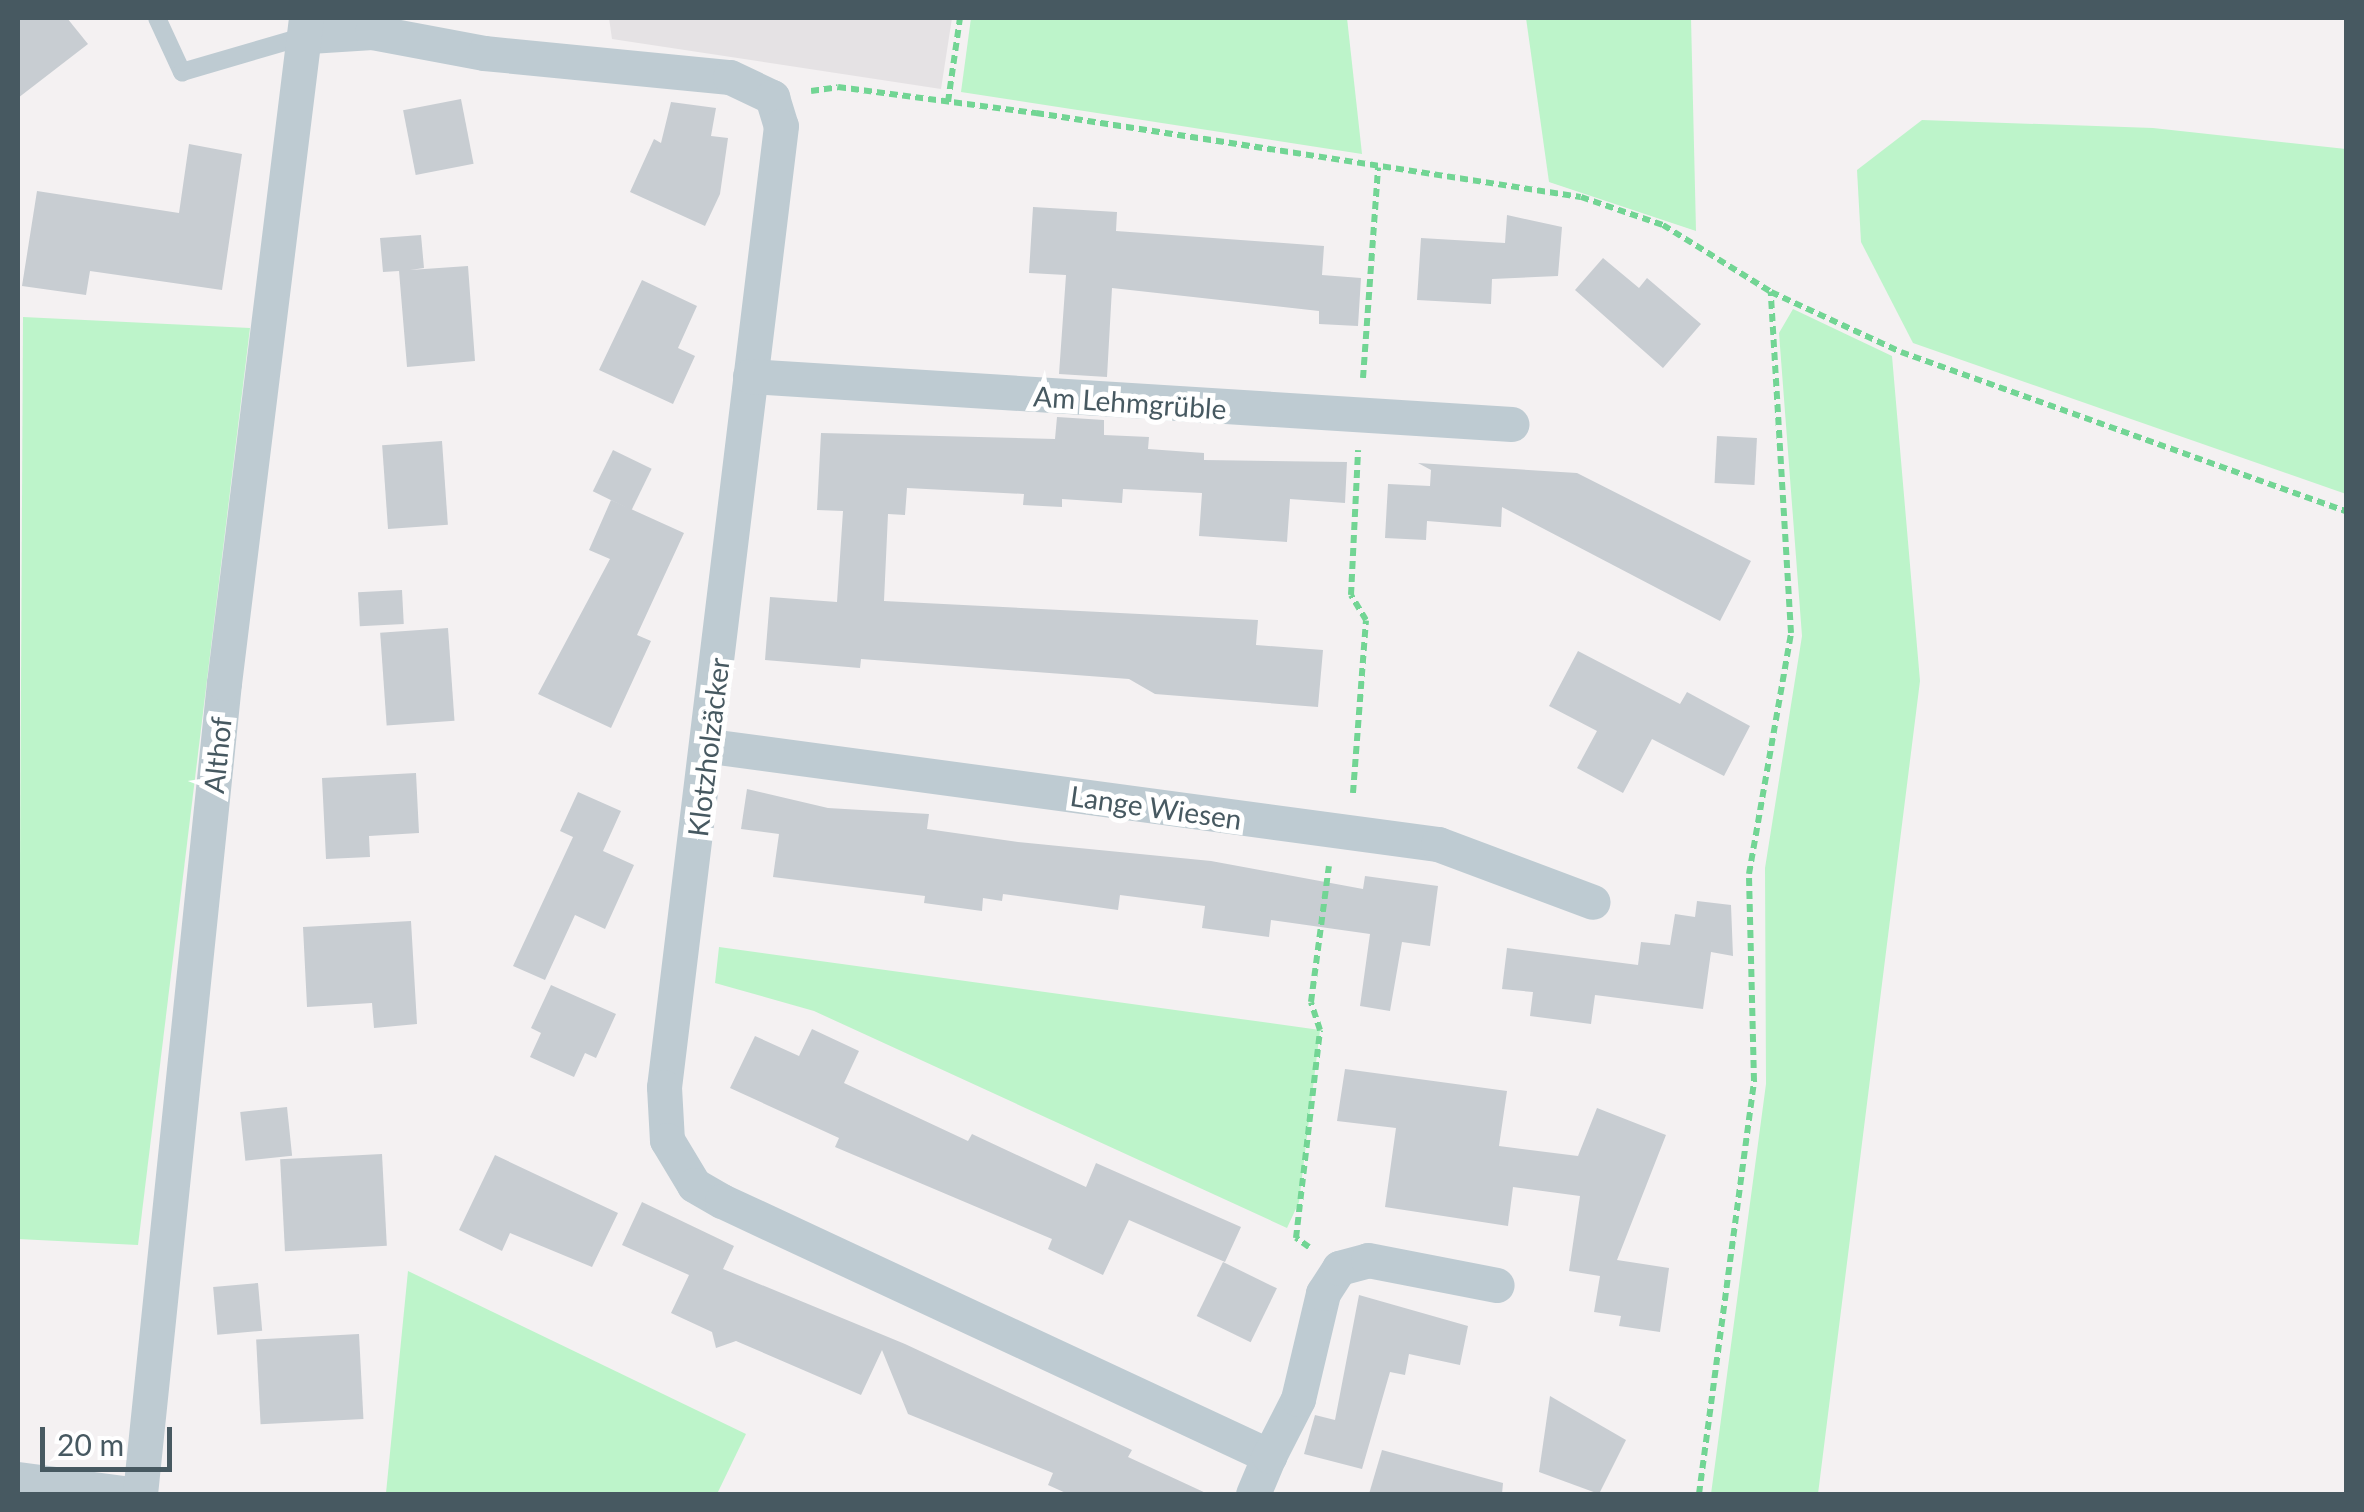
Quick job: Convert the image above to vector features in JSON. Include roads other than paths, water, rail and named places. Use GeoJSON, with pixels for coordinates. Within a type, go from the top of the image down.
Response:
{"type":"FeatureCollection","features":[{"type":"Feature","properties":{"kind":"street","name":"Klotzholzäcker"},"geometry":{"type":"LineString","coordinates":[[308,26],[372,32],[484,53],[730,77],[772,98],[781,126],[710,746],[664,1087],[668,1140],[682,1172],[722,1201],[1270,1456]]}},
{"type":"Feature","properties":{"kind":"street","name":"Althof"},"geometry":{"type":"LineString","coordinates":[[140,1494],[224,683],[308,26]]}},
{"type":"Feature","properties":{"kind":"street","name":"Am Lehmgrüble"},"geometry":{"type":"LineString","coordinates":[[750,376],[1511,424]]}},
{"type":"Feature","properties":{"kind":"street","name":"Lange Wiesen"},"geometry":{"type":"LineString","coordinates":[[710,746],[1438,844],[1593,902]]}},
{"type":"Feature","properties":{"kind":"street"},"geometry":{"type":"LineString","coordinates":[[1252,1494],[1298,1400],[1323,1293],[1339,1268],[1368,1260],[1497,1285]]}},
{"type":"Feature","properties":{"kind":"street"},"geometry":{"type":"LineString","coordinates":[[18,1480],[131,1494]]}},
{"type":"Feature","properties":{"kind":"lane"},"geometry":{"type":"LineString","coordinates":[[158,18],[182,72],[308,26]]}}]}
